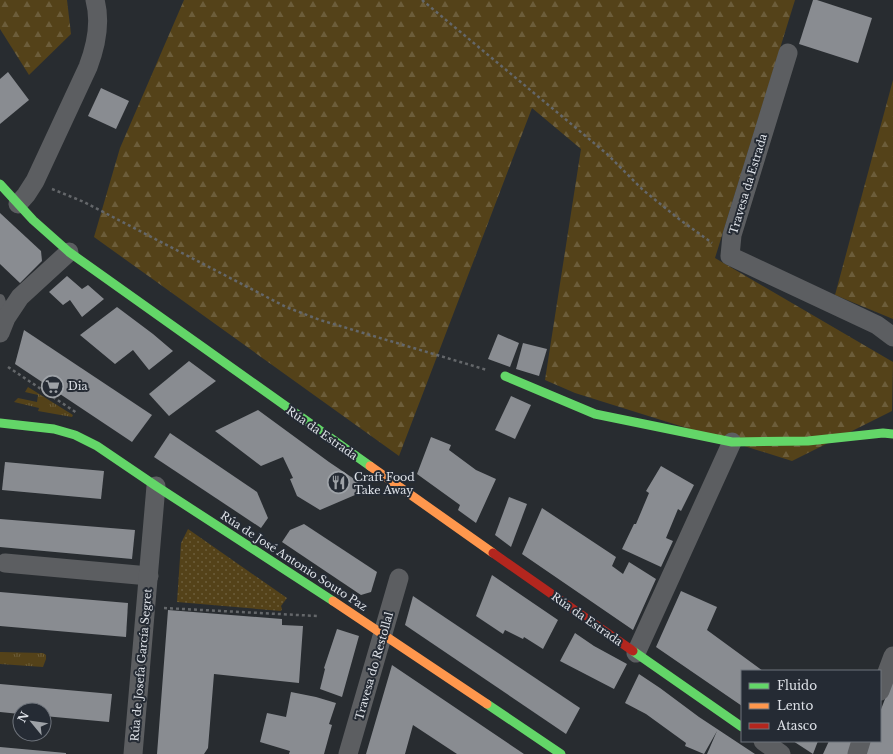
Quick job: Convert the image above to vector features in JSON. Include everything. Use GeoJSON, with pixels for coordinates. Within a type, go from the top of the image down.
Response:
{"type":"FeatureCollection","features":[{"type":"Feature","properties":{"kind":"street"},"geometry":{"type":"LineString","coordinates":[[18,204],[35,181],[88,67],[96,36],[97,18],[95,0]]}},
{"type":"Feature","properties":{"kind":"street","name":"Travesa da Estrada"},"geometry":{"type":"LineString","coordinates":[[730,256],[732,235],[788,53]]}},
{"type":"Feature","properties":{"kind":"street","name":"Rúa da Estrada"},"geometry":{"type":"LineString","coordinates":[[0,184],[18,204],[69,252],[420,502],[741,726]]}},
{"type":"Feature","properties":{"kind":"street"},"geometry":{"type":"LineString","coordinates":[[3,325],[20,297],[69,252]]}},
{"type":"Feature","properties":{"kind":"street"},"geometry":{"type":"LineString","coordinates":[[730,256],[877,325],[893,337]]}},
{"type":"Feature","properties":{"kind":"street"},"geometry":{"type":"LineString","coordinates":[[505,376],[595,414],[732,442],[808,441],[893,434]]}},
{"type":"Feature","properties":{"kind":"street","name":"Rúa de José Antonio Souto Paz"},"geometry":{"type":"LineString","coordinates":[[0,423],[54,429],[75,435],[97,446],[384,634],[561,754]]}},
{"type":"Feature","properties":{"kind":"street","name":"Rúa da Estrada"},"geometry":{"type":"LineString","coordinates":[[636,653],[732,442]]}},
{"type":"Feature","properties":{"kind":"street","name":"Rúa de Josefa García Segret"},"geometry":{"type":"LineString","coordinates":[[133,754],[156,486]]}},
{"type":"Feature","properties":{"kind":"street","name":"Rúa de Josefa García Segret"},"geometry":{"type":"LineString","coordinates":[[5,563],[149,576]]}},
{"type":"Feature","properties":{"kind":"street","name":"Travesa do Restollal"},"geometry":{"type":"LineString","coordinates":[[348,754],[399,578]]}},
{"type":"Feature","properties":{"kind":"street"},"geometry":{"type":"LineString","coordinates":[[881,688],[893,656]]}},
{"type":"Feature","properties":{"kind":"street"},"geometry":{"type":"LineString","coordinates":[[764,742],[781,754]]}},
{"type":"Feature","properties":{"kind":"street"},"geometry":{"type":"LineString","coordinates":[[857,754],[861,742]]}},
{"type":"Feature","properties":{"kind":"lane"},"geometry":{"type":"LineString","coordinates":[[0,299],[3,325]]}},
{"type":"Feature","properties":{"kind":"path"},"geometry":{"type":"LineString","coordinates":[[422,0],[607,154],[644,190],[679,219],[730,256]]}},
{"type":"Feature","properties":{"kind":"path"},"geometry":{"type":"LineString","coordinates":[[35,181],[84,202],[286,307],[320,320],[505,376]]}},
{"type":"Feature","properties":{"kind":"path"},"geometry":{"type":"LineString","coordinates":[[8,367],[79,414]]}},
{"type":"Feature","properties":{"kind":"path"},"geometry":{"type":"LineString","coordinates":[[162,607],[324,617]]}},
{"type":"Feature","properties":{"kind":"green space"},"geometry":{"type":"Polygon","coordinates":[[[0,0],[67,0],[71,34],[29,75],[0,29],[0,0]]]}},
{"type":"Feature","properties":{"kind":"green space"},"geometry":{"type":"Polygon","coordinates":[[[184,0],[795,0],[715,258],[893,362],[892,411],[792,461],[575,393],[545,380],[581,149],[532,108],[399,456],[94,237],[120,148],[184,0]]]}},
{"type":"Feature","properties":{"kind":"green space"},"geometry":{"type":"Polygon","coordinates":[[[893,80],[893,319],[835,295],[893,80]]]}},
{"type":"Feature","properties":{"kind":"green space"},"geometry":{"type":"Polygon","coordinates":[[[28,387],[73,415],[72,417],[38,411],[39,408],[14,402],[18,398],[37,402],[38,395],[25,392],[28,387]]]}},
{"type":"Feature","properties":{"kind":"green space"},"geometry":{"type":"Polygon","coordinates":[[[188,529],[287,598],[281,606],[281,611],[177,602],[181,543],[188,529]]]}},
{"type":"Feature","properties":{"kind":"green space"},"geometry":{"type":"Polygon","coordinates":[[[0,652],[43,653],[46,655],[46,659],[43,667],[0,664],[0,652]]]}},
{"type":"Feature","properties":{"kind":"building"},"geometry":{"type":"Polygon","coordinates":[[[813,0],[872,18],[858,63],[799,44],[813,0]]]}},
{"type":"Feature","properties":{"kind":"building"},"geometry":{"type":"Polygon","coordinates":[[[8,72],[29,100],[0,124],[0,79],[8,72]]]}},
{"type":"Feature","properties":{"kind":"building"},"geometry":{"type":"Polygon","coordinates":[[[101,88],[129,101],[116,129],[88,116],[101,88]]]}},
{"type":"Feature","properties":{"kind":"building"},"geometry":{"type":"Polygon","coordinates":[[[0,213],[41,251],[42,261],[20,283],[0,264],[0,213]]]}},
{"type":"Feature","properties":{"kind":"building"},"geometry":{"type":"Polygon","coordinates":[[[67,276],[82,289],[88,285],[104,299],[82,317],[70,300],[63,305],[49,292],[67,276]]]}},
{"type":"Feature","properties":{"kind":"building"},"geometry":{"type":"Polygon","coordinates":[[[117,307],[173,351],[149,370],[133,350],[115,364],[80,335],[117,307]]]}},
{"type":"Feature","properties":{"kind":"building"},"geometry":{"type":"Polygon","coordinates":[[[24,330],[152,415],[132,442],[15,364],[24,330]]]}},
{"type":"Feature","properties":{"kind":"building"},"geometry":{"type":"Polygon","coordinates":[[[498,334],[519,343],[510,367],[488,359],[498,334]]]}},
{"type":"Feature","properties":{"kind":"building"},"geometry":{"type":"Polygon","coordinates":[[[523,343],[547,349],[539,376],[516,369],[523,343]]]}},
{"type":"Feature","properties":{"kind":"building"},"geometry":{"type":"Polygon","coordinates":[[[189,361],[216,381],[169,416],[149,394],[189,361]]]}},
{"type":"Feature","properties":{"kind":"building"},"geometry":{"type":"Polygon","coordinates":[[[511,396],[531,405],[515,439],[495,430],[511,396]]]}},
{"type":"Feature","properties":{"kind":"building"},"geometry":{"type":"Polygon","coordinates":[[[258,410],[369,489],[320,510],[297,496],[290,479],[293,478],[283,457],[261,466],[215,431],[258,410]]]}},
{"type":"Feature","properties":{"kind":"building"},"geometry":{"type":"Polygon","coordinates":[[[170,433],[257,492],[268,518],[261,528],[154,457],[170,433]]]}},
{"type":"Feature","properties":{"kind":"building"},"geometry":{"type":"Polygon","coordinates":[[[431,437],[451,445],[449,450],[476,470],[496,479],[476,523],[458,510],[460,505],[417,474],[431,437]]]}},
{"type":"Feature","properties":{"kind":"building"},"geometry":{"type":"Polygon","coordinates":[[[5,462],[104,471],[101,499],[2,490],[5,462]]]}},
{"type":"Feature","properties":{"kind":"building"},"geometry":{"type":"Polygon","coordinates":[[[661,466],[694,485],[681,511],[678,509],[666,538],[673,541],[661,567],[622,549],[634,524],[636,524],[649,493],[646,491],[661,466]]]}},
{"type":"Feature","properties":{"kind":"building"},"geometry":{"type":"Polygon","coordinates":[[[509,497],[527,504],[511,547],[495,535],[509,497]]]}},
{"type":"Feature","properties":{"kind":"building"},"geometry":{"type":"Polygon","coordinates":[[[542,508],[616,557],[612,566],[623,574],[629,562],[656,579],[633,630],[522,554],[542,508]]]}},
{"type":"Feature","properties":{"kind":"building"},"geometry":{"type":"Polygon","coordinates":[[[0,519],[135,530],[132,559],[0,547],[0,519]]]}},
{"type":"Feature","properties":{"kind":"building"},"geometry":{"type":"Polygon","coordinates":[[[304,524],[377,572],[371,592],[361,595],[282,542],[290,530],[304,524]]]}},
{"type":"Feature","properties":{"kind":"building"},"geometry":{"type":"Polygon","coordinates":[[[492,575],[558,620],[543,649],[524,637],[523,639],[505,630],[503,634],[476,616],[492,575]]]}},
{"type":"Feature","properties":{"kind":"building"},"geometry":{"type":"Polygon","coordinates":[[[681,591],[717,607],[707,630],[762,670],[741,670],[741,705],[656,647],[681,591]]]}},
{"type":"Feature","properties":{"kind":"building"},"geometry":{"type":"Polygon","coordinates":[[[0,592],[128,603],[126,637],[0,626],[0,592]]]}},
{"type":"Feature","properties":{"kind":"building"},"geometry":{"type":"Polygon","coordinates":[[[413,596],[580,708],[566,734],[405,625],[413,596]]]}},
{"type":"Feature","properties":{"kind":"building"},"geometry":{"type":"Polygon","coordinates":[[[168,610],[282,619],[282,625],[303,626],[299,683],[214,674],[208,748],[204,754],[157,754],[168,610]]]}},
{"type":"Feature","properties":{"kind":"building"},"geometry":{"type":"Polygon","coordinates":[[[337,629],[359,636],[342,697],[320,689],[324,668],[337,629]]]}},
{"type":"Feature","properties":{"kind":"building"},"geometry":{"type":"Polygon","coordinates":[[[575,633],[594,646],[627,664],[614,689],[560,661],[575,633]]]}},
{"type":"Feature","properties":{"kind":"building"},"geometry":{"type":"Polygon","coordinates":[[[392,665],[524,754],[457,754],[413,725],[405,754],[366,754],[392,665]]]}},
{"type":"Feature","properties":{"kind":"building"},"geometry":{"type":"Polygon","coordinates":[[[639,674],[699,717],[755,754],[707,754],[717,731],[704,754],[685,746],[686,743],[646,714],[625,703],[639,674]]]}},
{"type":"Feature","properties":{"kind":"building"},"geometry":{"type":"Polygon","coordinates":[[[893,678],[893,754],[862,754],[868,742],[881,742],[881,709],[893,678]]]}},
{"type":"Feature","properties":{"kind":"building"},"geometry":{"type":"Polygon","coordinates":[[[0,684],[112,694],[109,722],[52,717],[52,702],[12,702],[12,713],[0,712],[0,684]]]}},
{"type":"Feature","properties":{"kind":"building"},"geometry":{"type":"Polygon","coordinates":[[[291,692],[336,703],[329,724],[332,725],[324,754],[289,754],[290,751],[260,742],[267,713],[286,717],[291,692]]]}},
{"type":"Feature","properties":{"kind":"building"},"geometry":{"type":"Polygon","coordinates":[[[795,742],[818,742],[813,754],[795,742]]]}},
{"type":"Feature","properties":{"kind":"building"},"geometry":{"type":"Polygon","coordinates":[[[829,742],[855,742],[849,754],[823,754],[829,742]]]}},
{"type":"Feature","properties":{"kind":"building"},"geometry":{"type":"Polygon","coordinates":[[[0,747],[66,753],[66,754],[0,754],[0,747]]]}},
{"type":"Feature","properties":{"kind":"traffic: fast"},"geometry":{"type":"LineString","coordinates":[[0,184],[33,220],[69,252],[370,466]]}},
{"type":"Feature","properties":{"kind":"traffic: fast"},"geometry":{"type":"LineString","coordinates":[[505,376],[595,414],[732,442],[808,441],[883,433],[893,434]]}},
{"type":"Feature","properties":{"kind":"traffic: fast"},"geometry":{"type":"LineString","coordinates":[[0,423],[54,429],[75,435],[97,446],[333,601]]}},
{"type":"Feature","properties":{"kind":"traffic: fast"},"geometry":{"type":"LineString","coordinates":[[633,651],[741,726]]}},
{"type":"Feature","properties":{"kind":"traffic: fast"},"geometry":{"type":"LineString","coordinates":[[487,704],[561,754]]}},
{"type":"Feature","properties":{"kind":"traffic: slow"},"geometry":{"type":"LineString","coordinates":[[370,466],[493,553]]}},
{"type":"Feature","properties":{"kind":"traffic: slow"},"geometry":{"type":"LineString","coordinates":[[333,601],[487,704]]}},
{"type":"Feature","properties":{"kind":"traffic: jam"},"geometry":{"type":"LineString","coordinates":[[493,553],[633,651]]}},
{"type":"Feature","properties":{"kind":"place","name":"Dia"},"geometry":{"type":"Point","coordinates":[52,386]}},
{"type":"Feature","properties":{"kind":"place","name":"Craft Food Take Away"},"geometry":{"type":"Point","coordinates":[339,483]}}]}
